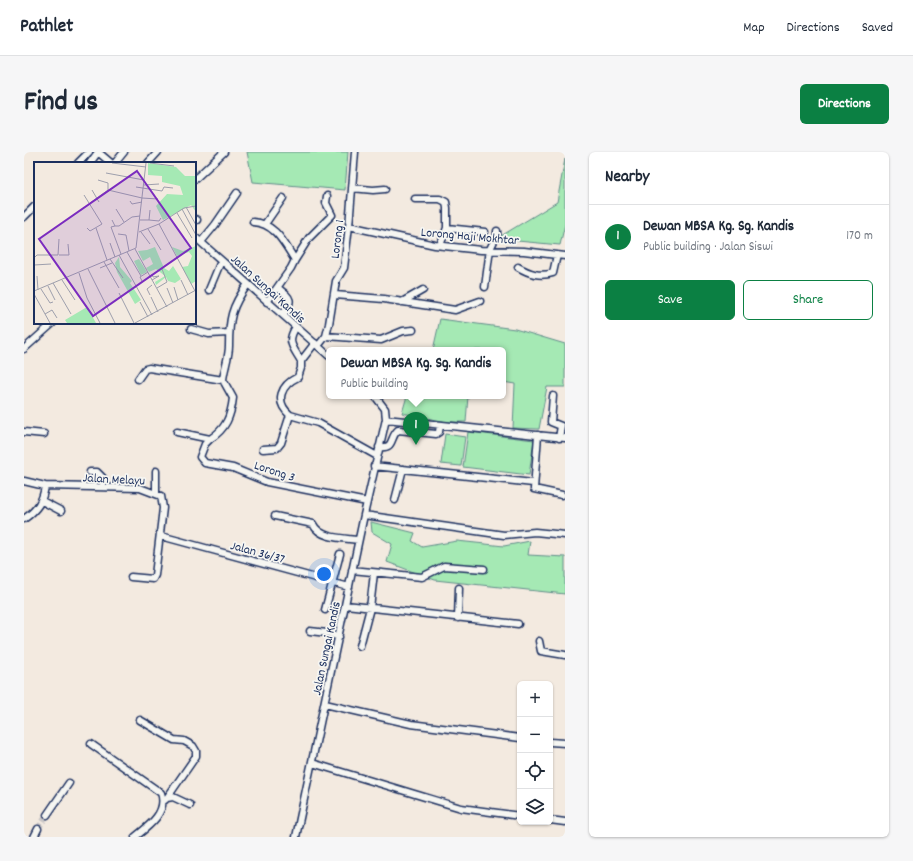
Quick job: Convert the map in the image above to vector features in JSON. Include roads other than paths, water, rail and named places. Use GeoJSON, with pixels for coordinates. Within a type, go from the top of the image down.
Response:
{"type":"FeatureCollection","features":[{"type":"Feature","properties":{"kind":"street"},"geometry":{"type":"LineString","coordinates":[[79,162],[89,152]]}},
{"type":"Feature","properties":{"kind":"street"},"geometry":{"type":"LineString","coordinates":[[91,162],[98,152],[110,162]]}},
{"type":"Feature","properties":{"kind":"street"},"geometry":{"type":"LineString","coordinates":[[116,162],[124,152]]}},
{"type":"Feature","properties":{"kind":"street"},"geometry":{"type":"LineString","coordinates":[[149,162],[158,152]]}},
{"type":"Feature","properties":{"kind":"street"},"geometry":{"type":"LineString","coordinates":[[196,178],[224,152]]}},
{"type":"Feature","properties":{"kind":"street","name":"Lorong 1"},"geometry":{"type":"LineString","coordinates":[[290,415],[282,406],[281,394],[283,388],[290,381],[298,377],[301,368],[301,361],[326,336],[335,295],[336,281],[344,268],[355,152]]}},
{"type":"Feature","properties":{"kind":"street"},"geometry":{"type":"LineString","coordinates":[[352,188],[369,190],[385,189]]}},
{"type":"Feature","properties":{"kind":"street"},"geometry":{"type":"LineString","coordinates":[[201,242],[216,225],[237,193]]}},
{"type":"Feature","properties":{"kind":"street"},"geometry":{"type":"LineString","coordinates":[[267,302],[278,288],[309,238],[332,215],[326,204],[327,196]]}},
{"type":"Feature","properties":{"kind":"street"},"geometry":{"type":"LineString","coordinates":[[265,224],[283,198]]}},
{"type":"Feature","properties":{"kind":"street"},"geometry":{"type":"LineString","coordinates":[[415,199],[440,199],[446,202],[448,208],[447,228],[440,246]]}},
{"type":"Feature","properties":{"kind":"street"},"geometry":{"type":"LineString","coordinates":[[24,217],[34,207]]}},
{"type":"Feature","properties":{"kind":"street"},"geometry":{"type":"LineString","coordinates":[[253,222],[265,224],[278,233],[295,260]]}},
{"type":"Feature","properties":{"kind":"street","name":"Lorong Haji Mokhtar"},"geometry":{"type":"LineString","coordinates":[[349,226],[440,246],[565,256]]}},
{"type":"Feature","properties":{"kind":"street"},"geometry":{"type":"LineString","coordinates":[[447,228],[485,232]]}},
{"type":"Feature","properties":{"kind":"street"},"geometry":{"type":"LineString","coordinates":[[485,287],[490,249],[497,235],[497,231]]}},
{"type":"Feature","properties":{"kind":"street","name":"Jalan Sungai Kandis"},"geometry":{"type":"LineString","coordinates":[[196,239],[326,353]]}},
{"type":"Feature","properties":{"kind":"street"},"geometry":{"type":"LineString","coordinates":[[518,267],[538,275],[547,275],[553,272],[557,255]]}},
{"type":"Feature","properties":{"kind":"street"},"geometry":{"type":"LineString","coordinates":[[209,290],[221,261]]}},
{"type":"Feature","properties":{"kind":"street"},"geometry":{"type":"LineString","coordinates":[[138,379],[145,368],[149,368],[223,380],[229,347],[228,333],[232,310],[248,284]]}},
{"type":"Feature","properties":{"kind":"street"},"geometry":{"type":"LineString","coordinates":[[278,288],[290,300],[290,304],[283,315]]}},
{"type":"Feature","properties":{"kind":"street"},"geometry":{"type":"LineString","coordinates":[[400,302],[423,290]]}},
{"type":"Feature","properties":{"kind":"street"},"geometry":{"type":"LineString","coordinates":[[335,295],[455,310],[480,301]]}},
{"type":"Feature","properties":{"kind":"street"},"geometry":{"type":"LineString","coordinates":[[24,348],[52,324]]}},
{"type":"Feature","properties":{"kind":"street"},"geometry":{"type":"LineString","coordinates":[[296,327],[290,336],[290,342],[301,361]]}},
{"type":"Feature","properties":{"kind":"street"},"geometry":{"type":"LineString","coordinates":[[191,329],[209,334],[228,333]]}},
{"type":"Feature","properties":{"kind":"street"},"geometry":{"type":"LineString","coordinates":[[326,336],[381,340],[403,331],[413,330]]}},
{"type":"Feature","properties":{"kind":"street","name":"Lorong 3"},"geometry":{"type":"LineString","coordinates":[[223,380],[233,398],[232,409],[224,429],[205,444],[200,457],[205,463],[233,468],[267,482],[366,502]]}},
{"type":"Feature","properties":{"kind":"street"},"geometry":{"type":"LineString","coordinates":[[378,399],[385,409],[386,419],[562,438],[563,426],[551,422],[553,396]]}},
{"type":"Feature","properties":{"kind":"street"},"geometry":{"type":"LineString","coordinates":[[263,449],[277,448],[281,443],[290,415],[318,424],[377,456]]}},
{"type":"Feature","properties":{"kind":"street","name":"Jalan Sungai Kandis"},"geometry":{"type":"LineString","coordinates":[[296,837],[346,605],[366,502],[386,419]]}},
{"type":"Feature","properties":{"kind":"street"},"geometry":{"type":"LineString","coordinates":[[379,447],[386,448],[389,446],[398,430],[402,429],[436,434],[439,432],[440,425]]}},
{"type":"Feature","properties":{"kind":"street"},"geometry":{"type":"LineString","coordinates":[[24,432],[44,434]]}},
{"type":"Feature","properties":{"kind":"street"},"geometry":{"type":"LineString","coordinates":[[177,432],[210,439]]}},
{"type":"Feature","properties":{"kind":"street"},"geometry":{"type":"LineString","coordinates":[[538,435],[533,483],[534,490],[562,495]]}},
{"type":"Feature","properties":{"kind":"street"},"geometry":{"type":"LineString","coordinates":[[374,466],[533,483]]}},
{"type":"Feature","properties":{"kind":"street"},"geometry":{"type":"LineString","coordinates":[[395,500],[403,469]]}},
{"type":"Feature","properties":{"kind":"street"},"geometry":{"type":"LineString","coordinates":[[156,470],[156,493]]}},
{"type":"Feature","properties":{"kind":"street"},"geometry":{"type":"LineString","coordinates":[[90,472],[97,472],[103,478],[104,487]]}},
{"type":"Feature","properties":{"kind":"street","name":"Jalan Melayu"},"geometry":{"type":"LineString","coordinates":[[24,482],[45,486],[140,488],[156,493],[163,500],[161,536],[153,579],[131,577]]}},
{"type":"Feature","properties":{"kind":"street"},"geometry":{"type":"LineString","coordinates":[[24,519],[38,508],[42,500],[45,486]]}},
{"type":"Feature","properties":{"kind":"street"},"geometry":{"type":"LineString","coordinates":[[42,500],[61,511]]}},
{"type":"Feature","properties":{"kind":"street"},"geometry":{"type":"LineString","coordinates":[[364,515],[504,535],[520,535],[535,532],[565,535]]}},
{"type":"Feature","properties":{"kind":"street"},"geometry":{"type":"LineString","coordinates":[[275,516],[313,524],[316,531],[323,535],[358,540]]}},
{"type":"Feature","properties":{"kind":"street","name":"Jalan 36/37"},"geometry":{"type":"LineString","coordinates":[[161,536],[349,587]]}},
{"type":"Feature","properties":{"kind":"street"},"geometry":{"type":"LineString","coordinates":[[325,610],[340,554]]}},
{"type":"Feature","properties":{"kind":"street"},"geometry":{"type":"LineString","coordinates":[[352,570],[422,577],[444,566],[484,569]]}},
{"type":"Feature","properties":{"kind":"street"},"geometry":{"type":"LineString","coordinates":[[360,646],[370,608],[374,573]]}},
{"type":"Feature","properties":{"kind":"street"},"geometry":{"type":"LineString","coordinates":[[458,618],[459,588]]}},
{"type":"Feature","properties":{"kind":"street"},"geometry":{"type":"LineString","coordinates":[[346,605],[518,624]]}},
{"type":"Feature","properties":{"kind":"street"},"geometry":{"type":"LineString","coordinates":[[310,631],[327,633],[339,637]]}},
{"type":"Feature","properties":{"kind":"street"},"geometry":{"type":"LineString","coordinates":[[539,641],[541,651],[565,654]]}},
{"type":"Feature","properties":{"kind":"street"},"geometry":{"type":"LineString","coordinates":[[325,704],[411,724],[517,738]]}},
{"type":"Feature","properties":{"kind":"street"},"geometry":{"type":"LineString","coordinates":[[135,837],[152,824],[162,808],[165,799],[196,756],[196,751],[189,744],[174,740],[140,720]]}},
{"type":"Feature","properties":{"kind":"street"},"geometry":{"type":"LineString","coordinates":[[553,742],[565,743]]}},
{"type":"Feature","properties":{"kind":"street"},"geometry":{"type":"LineString","coordinates":[[91,744],[160,793],[165,799]]}},
{"type":"Feature","properties":{"kind":"street"},"geometry":{"type":"LineString","coordinates":[[312,763],[461,808],[517,816]]}},
{"type":"Feature","properties":{"kind":"street"},"geometry":{"type":"LineString","coordinates":[[47,815],[69,783]]}},
{"type":"Feature","properties":{"kind":"street"},"geometry":{"type":"LineString","coordinates":[[165,799],[173,797],[190,805]]}},
{"type":"Feature","properties":{"kind":"street"},"geometry":{"type":"LineString","coordinates":[[553,820],[565,822]]}},
{"type":"Feature","properties":{"kind":"street"},"geometry":{"type":"LineString","coordinates":[[34,837],[38,829]]}},
{"type":"Feature","properties":{"kind":"tunnel"},"geometry":{"type":"LineString","coordinates":[[38,829],[47,815]]}},
{"type":"Feature","properties":{"kind":"place","name":"Dewan MBSA Kg. Sg. Kandis"},"geometry":{"type":"Point","coordinates":[416,445]}}]}
